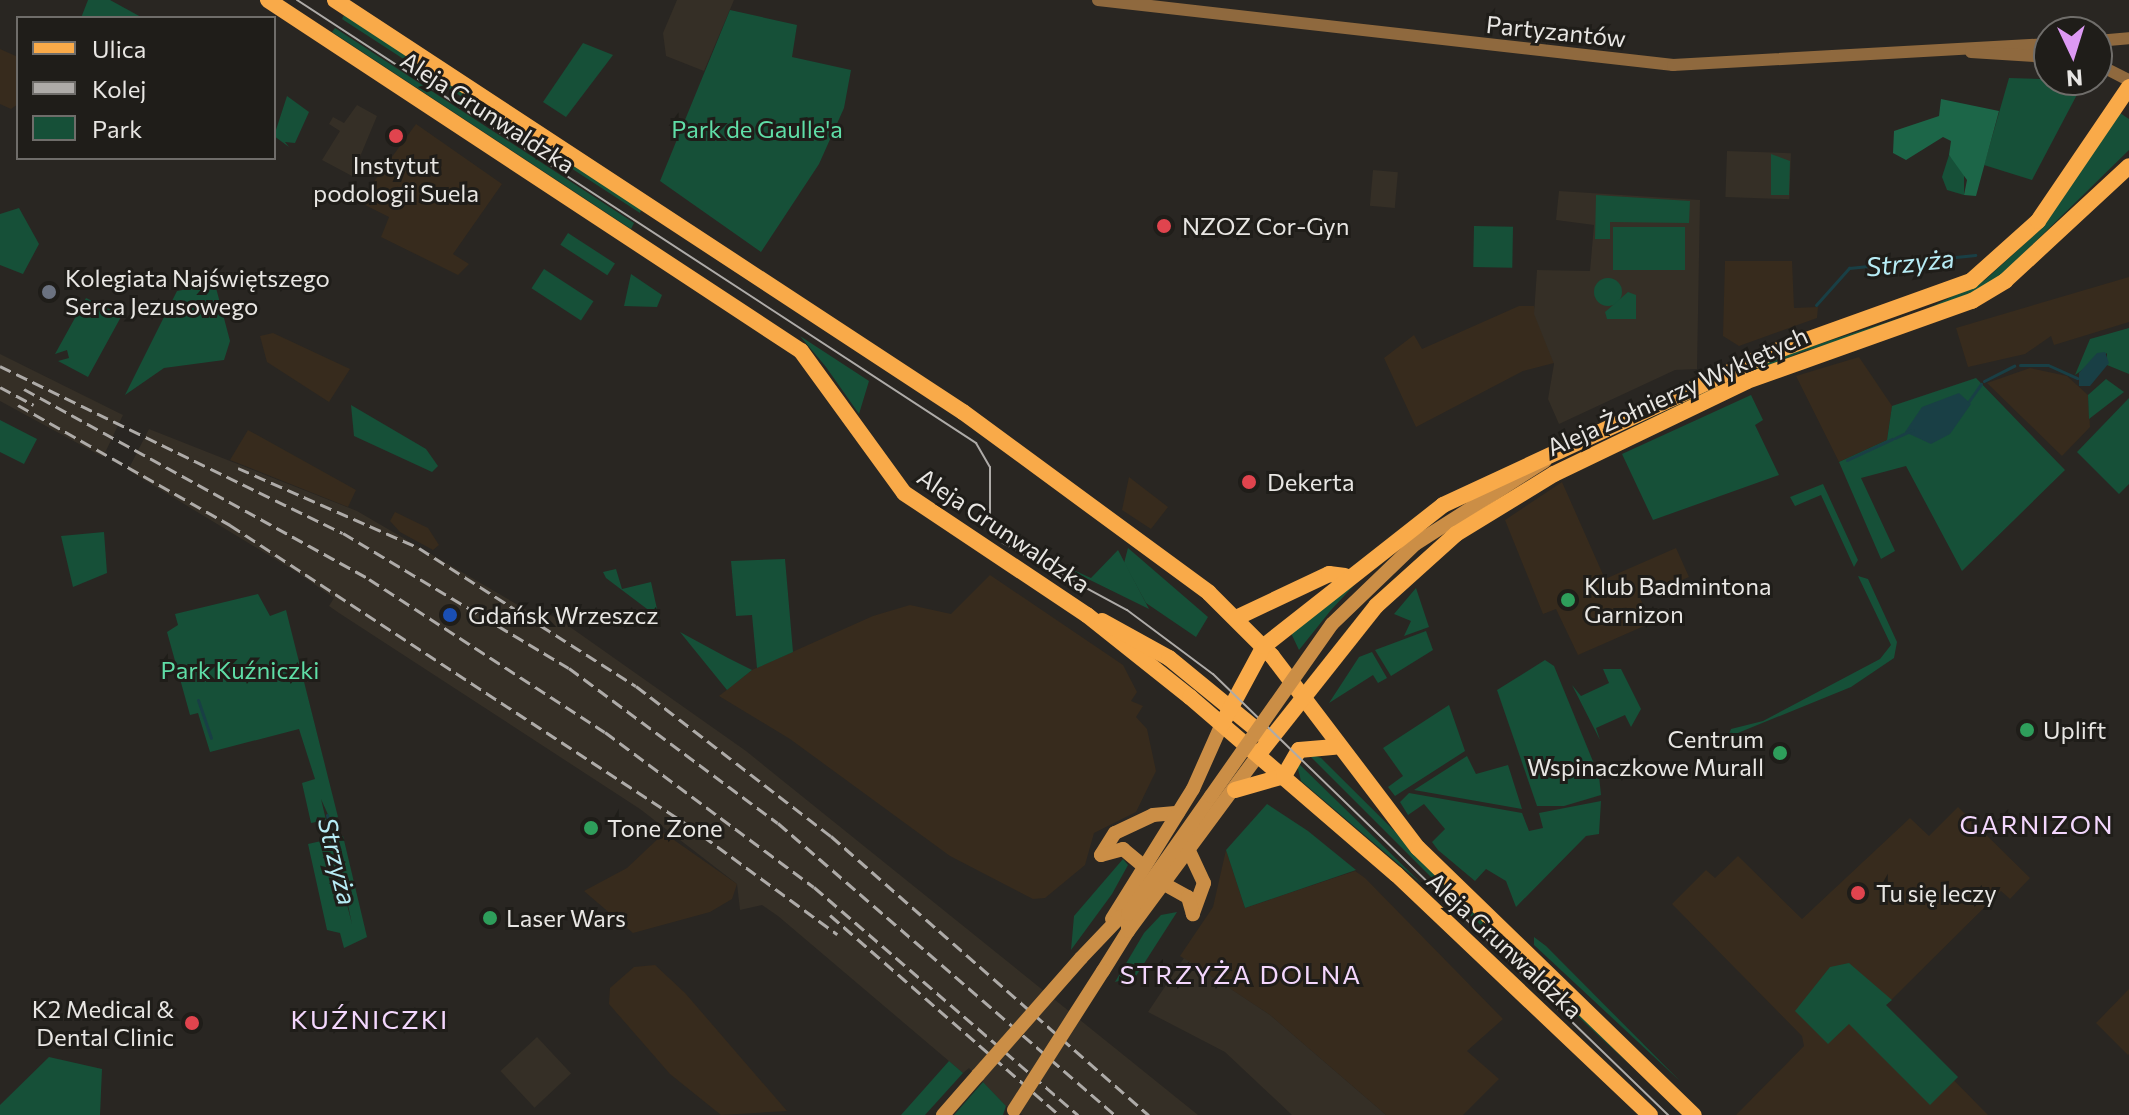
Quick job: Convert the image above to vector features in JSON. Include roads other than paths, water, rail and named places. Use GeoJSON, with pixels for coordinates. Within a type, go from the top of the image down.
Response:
{"type":"FeatureCollection","features":[{"type":"Feature","properties":{"kind":"main road","name":"Aleja Grunwaldzka"},"geometry":{"type":"LineString","coordinates":[[268,0],[793,345],[904,493],[1087,615],[1222,724],[1284,776],[1650,1115]]}},
{"type":"Feature","properties":{"kind":"main road","name":"Aleja Grunwaldzka"},"geometry":{"type":"LineString","coordinates":[[335,0],[963,412],[1236,618],[1264,646],[1335,747],[1418,848],[1694,1115]]}},
{"type":"Feature","properties":{"kind":"main road","name":"Aleja Żołnierzy Wyklętych"},"geometry":{"type":"LineString","coordinates":[[1128,914],[1332,624],[1415,544],[1523,481],[1770,353],[1971,281],[2038,221],[2129,87]]}},
{"type":"Feature","properties":{"kind":"main road","name":"Aleja Żołnierzy Wyklętych"},"geometry":{"type":"LineString","coordinates":[[1550,468],[1776,369],[1972,301],[2005,281],[2129,166]]}},
{"type":"Feature","properties":{"kind":"main road"},"geometry":{"type":"LineString","coordinates":[[943,1115],[1112,919],[1178,813],[1248,669],[1264,646],[1345,576],[1443,505],[1522,465],[1550,468]]}},
{"type":"Feature","properties":{"kind":"main road"},"geometry":{"type":"LineString","coordinates":[[1013,1113],[1128,931],[1190,853],[1300,698],[1416,566],[1550,468]]}},
{"type":"Feature","properties":{"kind":"main road"},"geometry":{"type":"LineString","coordinates":[[1236,618],[1329,574],[1345,576]]}},
{"type":"Feature","properties":{"kind":"main road"},"geometry":{"type":"LineString","coordinates":[[1087,615],[1123,628],[1229,706],[1269,740]]}},
{"type":"Feature","properties":{"kind":"main road"},"geometry":{"type":"LineString","coordinates":[[1248,669],[1283,671]]}},
{"type":"Feature","properties":{"kind":"main road"},"geometry":{"type":"LineString","coordinates":[[1235,790],[1284,776],[1299,750],[1335,747]]}},
{"type":"Feature","properties":{"kind":"main road"},"geometry":{"type":"LineString","coordinates":[[1143,866],[1123,849],[1101,855],[1106,842],[1153,815],[1178,813]]}},
{"type":"Feature","properties":{"kind":"main road"},"geometry":{"type":"LineString","coordinates":[[1166,885],[1188,897],[1193,914],[1204,883],[1190,853]]}},
{"type":"Feature","properties":{"kind":"main road"},"geometry":{"type":"LineString","coordinates":[[1112,919],[1128,914],[1128,931]]}},
{"type":"Feature","properties":{"kind":"street","name":"Partyzantów"},"geometry":{"type":"LineString","coordinates":[[1098,0],[1663,64],[2033,45]]}},
{"type":"Feature","properties":{"kind":"street","name":"Partyzantów"},"geometry":{"type":"LineString","coordinates":[[1964,50],[2033,56]]}},
{"type":"Feature","properties":{"kind":"water"},"geometry":{"type":"Polygon","coordinates":[[[2105,352],[2109,363],[2090,386],[2079,386],[2079,373],[2097,353],[2105,352]]]}},
{"type":"Feature","properties":{"kind":"water"},"geometry":{"type":"Polygon","coordinates":[[[1959,393],[1971,404],[1950,434],[1931,444],[1905,432],[1922,407],[1959,393]]]}},
{"type":"Feature","properties":{"kind":"waterway","name":"Strzyża"},"geometry":{"type":"LineString","coordinates":[[1816,305],[1849,268],[1975,255]]}},
{"type":"Feature","properties":{"kind":"waterway"},"geometry":{"type":"LineString","coordinates":[[2020,365],[2048,365],[2077,378]]}},
{"type":"Feature","properties":{"kind":"waterway"},"geometry":{"type":"LineString","coordinates":[[1984,381],[2014,366]]}},
{"type":"Feature","properties":{"kind":"waterway"},"geometry":{"type":"LineString","coordinates":[[1969,401],[1981,384]]}},
{"type":"Feature","properties":{"kind":"waterway"},"geometry":{"type":"LineString","coordinates":[[1895,438],[1912,430]]}},
{"type":"Feature","properties":{"kind":"waterway"},"geometry":{"type":"LineString","coordinates":[[1847,460],[1892,439]]}},
{"type":"Feature","properties":{"kind":"waterway","name":"Strzyża"},"geometry":{"type":"LineString","coordinates":[[198,700],[211,738]]}},
{"type":"Feature","properties":{"kind":"waterway","name":"Strzyża"},"geometry":{"type":"LineString","coordinates":[[327,815],[333,839]]}},
{"type":"Feature","properties":{"kind":"tram line"},"geometry":{"type":"LineString","coordinates":[[297,0],[976,443],[990,467],[990,518],[1003,543],[1127,610],[1213,674],[1668,1115]]}},
{"type":"Feature","properties":{"kind":"railway"},"geometry":{"type":"LineString","coordinates":[[0,366],[343,533],[569,668],[778,823],[1115,1115]]}},
{"type":"Feature","properties":{"kind":"railway"},"geometry":{"type":"LineString","coordinates":[[0,387],[34,405]]}},
{"type":"Feature","properties":{"kind":"railway"},"geometry":{"type":"LineString","coordinates":[[24,389],[369,579],[605,732],[814,887],[1078,1115]]}},
{"type":"Feature","properties":{"kind":"railway"},"geometry":{"type":"LineString","coordinates":[[18,405],[230,525],[688,825],[837,934]]}},
{"type":"Feature","properties":{"kind":"railway"},"geometry":{"type":"LineString","coordinates":[[238,468],[419,548],[636,686],[831,836],[1149,1115]]}},
{"type":"Feature","properties":{"kind":"railway"},"geometry":{"type":"LineString","coordinates":[[830,915],[1059,1115]]}},
{"type":"Feature","properties":{"kind":"place","name":"Instytut podologii Suela"},"geometry":{"type":"Point","coordinates":[396,136]}},
{"type":"Feature","properties":{"kind":"place","name":"NZOZ Cor-Gyn"},"geometry":{"type":"Point","coordinates":[1164,226]}},
{"type":"Feature","properties":{"kind":"place","name":"Kolegiata Najświętszego Serca Jezusowego"},"geometry":{"type":"Point","coordinates":[49,292]}},
{"type":"Feature","properties":{"kind":"place","name":"Dekerta"},"geometry":{"type":"Point","coordinates":[1249,482]}},
{"type":"Feature","properties":{"kind":"place","name":"Klub Badmintona Garnizon"},"geometry":{"type":"Point","coordinates":[1568,600]}},
{"type":"Feature","properties":{"kind":"place","name":"Gdańsk Wrzeszcz"},"geometry":{"type":"Point","coordinates":[450,615]}},
{"type":"Feature","properties":{"kind":"place","name":"Uplift"},"geometry":{"type":"Point","coordinates":[2027,730]}},
{"type":"Feature","properties":{"kind":"place","name":"Centrum Wspinaczkowe Murall"},"geometry":{"type":"Point","coordinates":[1780,753]}},
{"type":"Feature","properties":{"kind":"place","name":"Tone Zone"},"geometry":{"type":"Point","coordinates":[591,828]}},
{"type":"Feature","properties":{"kind":"place","name":"Tu się leczy"},"geometry":{"type":"Point","coordinates":[1858,893]}},
{"type":"Feature","properties":{"kind":"place","name":"Laser Wars"},"geometry":{"type":"Point","coordinates":[490,918]}},
{"type":"Feature","properties":{"kind":"place","name":"K2 Medical & Dental Clinic"},"geometry":{"type":"Point","coordinates":[192,1023]}},
{"type":"Feature","properties":{"kind":"district","name":"GARNIZON"},"geometry":{"type":"Point","coordinates":[2037,824]}},
{"type":"Feature","properties":{"kind":"district","name":"STRZYŻA DOLNA"},"geometry":{"type":"Point","coordinates":[1241,974]}},
{"type":"Feature","properties":{"kind":"district","name":"KUŹNICZKI"},"geometry":{"type":"Point","coordinates":[370,1019]}},
{"type":"Feature","properties":{"kind":"park label","name":"Park de Gaulle'a"},"geometry":{"type":"Point","coordinates":[757,129]}},
{"type":"Feature","properties":{"kind":"park label","name":"Park Kuźniczki"},"geometry":{"type":"Point","coordinates":[240,670]}}]}
